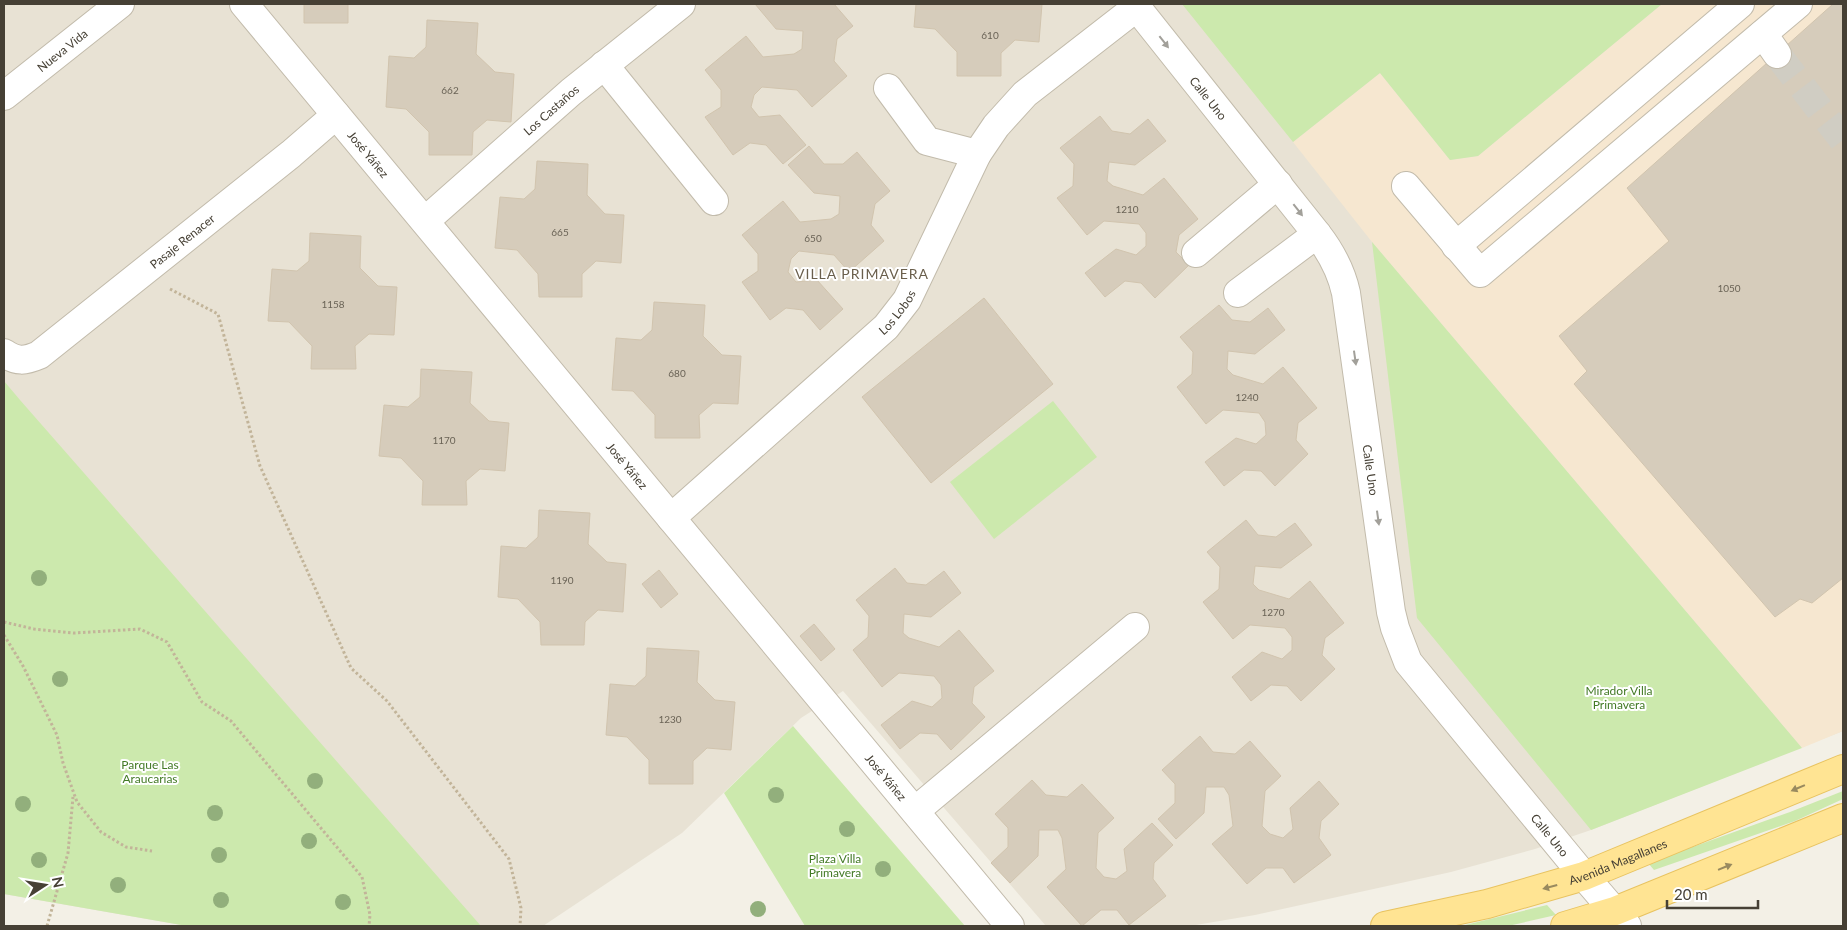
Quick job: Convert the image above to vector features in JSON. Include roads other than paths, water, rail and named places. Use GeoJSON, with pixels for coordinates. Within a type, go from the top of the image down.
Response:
{"type":"FeatureCollection","features":[{"type":"Feature","properties":{"kind":"main road","name":"Avenida Magallanes"},"geometry":{"type":"LineString","coordinates":[[1384,926],[1487,904],[1584,876],[1843,769]]}},
{"type":"Feature","properties":{"kind":"main road"},"geometry":{"type":"LineString","coordinates":[[1565,926],[1621,919],[1843,818]]}},
{"type":"Feature","properties":{"kind":"street","name":"Nueva Vida"},"geometry":{"type":"LineString","coordinates":[[4,96],[120,4]]}},
{"type":"Feature","properties":{"kind":"street","name":"José Yáñez"},"geometry":{"type":"LineString","coordinates":[[244,4],[1010,926]]}},
{"type":"Feature","properties":{"kind":"street","name":"Los Castaños"},"geometry":{"type":"LineString","coordinates":[[425,221],[571,92],[681,4]]}},
{"type":"Feature","properties":{"kind":"street"},"geometry":{"type":"LineString","coordinates":[[1456,246],[1740,4]]}},
{"type":"Feature","properties":{"kind":"street"},"geometry":{"type":"LineString","coordinates":[[1406,186],[1480,273],[1770,44],[1798,4]]}},
{"type":"Feature","properties":{"kind":"street","name":"Los Lobos"},"geometry":{"type":"LineString","coordinates":[[671,518],[886,327],[907,300],[977,154],[996,126],[1025,94],[1135,6]]}},
{"type":"Feature","properties":{"kind":"street","name":"Calle Uno"},"geometry":{"type":"LineString","coordinates":[[1135,6],[1330,250],[1339,269],[1346,293],[1394,628],[1408,662],[1621,919]]}},
{"type":"Feature","properties":{"kind":"street"},"geometry":{"type":"LineString","coordinates":[[604,65],[714,201]]}},
{"type":"Feature","properties":{"kind":"street"},"geometry":{"type":"LineString","coordinates":[[888,88],[927,141],[977,154]]}},
{"type":"Feature","properties":{"kind":"street","name":"Pasaje Renacer"},"geometry":{"type":"LineString","coordinates":[[13,357],[39,354],[291,154],[336,115]]}},
{"type":"Feature","properties":{"kind":"street"},"geometry":{"type":"LineString","coordinates":[[1196,253],[1278,184]]}},
{"type":"Feature","properties":{"kind":"street"},"geometry":{"type":"LineString","coordinates":[[1238,293],[1317,234]]}},
{"type":"Feature","properties":{"kind":"street"},"geometry":{"type":"LineString","coordinates":[[915,811],[1135,627]]}},
{"type":"Feature","properties":{"kind":"tunnel"},"geometry":{"type":"LineString","coordinates":[[1777,54],[1843,140]]}},
{"type":"Feature","properties":{"kind":"district","name":"VILLA PRIMAVERA"},"geometry":{"type":"Point","coordinates":[862,273]}},
{"type":"Feature","properties":{"kind":"park label","name":"Mirador Villa Primavera"},"geometry":{"type":"Point","coordinates":[1619,697]}},
{"type":"Feature","properties":{"kind":"park label","name":"Parque Las Araucarias"},"geometry":{"type":"Point","coordinates":[150,771]}},
{"type":"Feature","properties":{"kind":"park label","name":"Plaza Villa Primavera"},"geometry":{"type":"Point","coordinates":[835,865]}}]}
